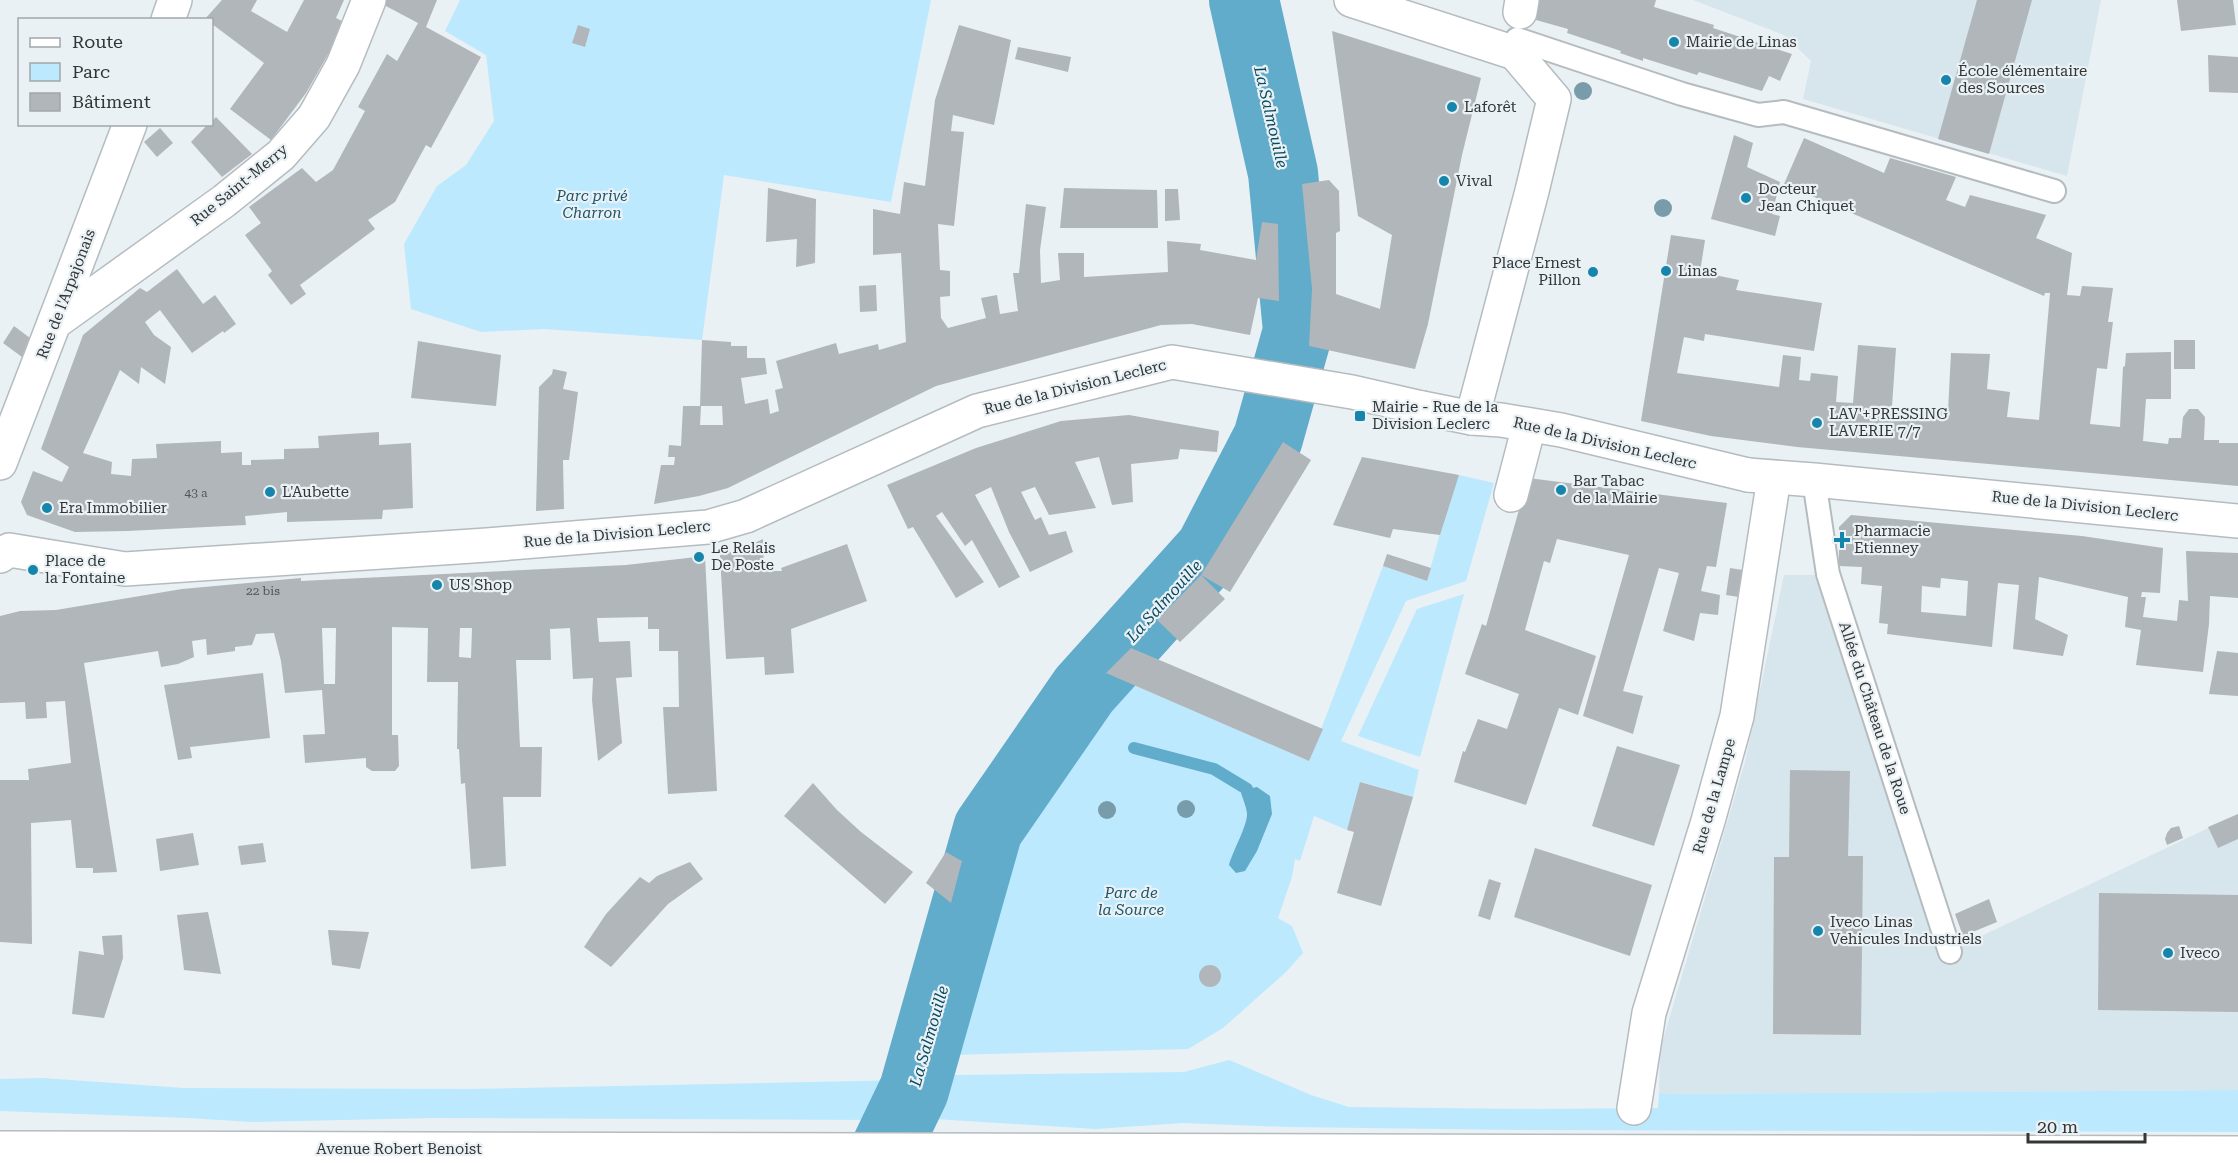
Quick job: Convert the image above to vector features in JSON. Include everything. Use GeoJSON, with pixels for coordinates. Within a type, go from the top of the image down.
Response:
{"type":"FeatureCollection","features":[{"type":"Feature","properties":{"kind":"street"},"geometry":{"type":"LineString","coordinates":[[169,18],[175,0]]}},
{"type":"Feature","properties":{"kind":"street","name":"Rue Saint-Merry"},"geometry":{"type":"LineString","coordinates":[[54,323],[224,201],[282,156],[314,117],[339,73],[369,0]]}},
{"type":"Feature","properties":{"kind":"street"},"geometry":{"type":"LineString","coordinates":[[1351,0],[1518,26],[1554,99],[1472,418]]}},
{"type":"Feature","properties":{"kind":"street","name":"Rue de l'Arpajonais"},"geometry":{"type":"LineString","coordinates":[[0,464],[129,126]]}},
{"type":"Feature","properties":{"kind":"street","name":"Rue de la Division Leclerc"},"geometry":{"type":"LineString","coordinates":[[3,549],[124,569],[475,546],[708,527],[746,516],[977,411],[1172,362],[1352,392],[1472,418],[1501,420],[1561,430],[1761,477],[1814,480],[2238,521]]}},
{"type":"Feature","properties":{"kind":"street"},"geometry":{"type":"LineString","coordinates":[[1511,495],[1529,426]]}},
{"type":"Feature","properties":{"kind":"street","name":"Rue de la Lampe"},"geometry":{"type":"LineString","coordinates":[[1634,1108],[1649,1013],[1708,821],[1737,716],[1761,477]]}},
{"type":"Feature","properties":{"kind":"street","name":"Avenue Robert Benoist"},"geometry":{"type":"LineString","coordinates":[[0,1148],[2238,1152]]}},
{"type":"Feature","properties":{"kind":"lane"},"geometry":{"type":"LineString","coordinates":[[1518,26],[1692,97],[1758,115],[1784,112],[2054,191]]}},
{"type":"Feature","properties":{"kind":"lane","name":"Allée du Château de la Roue"},"geometry":{"type":"LineString","coordinates":[[1814,480],[1828,574],[1950,952]]}},
{"type":"Feature","properties":{"kind":"shaded area","name":"École élémentaire des Sources"},"geometry":{"type":"Polygon","coordinates":[[[1693,0],[2101,0],[2067,176],[1803,99],[1811,61],[1784,35],[1693,0]]]}},
{"type":"Feature","properties":{"kind":"shaded area"},"geometry":{"type":"Polygon","coordinates":[[[1784,575],[1815,575],[1939,956],[2238,814],[2238,1090],[1659,1094],[1660,1050],[1745,762],[1784,575]]]}},
{"type":"Feature","properties":{"kind":"shaded area"},"geometry":{"type":"Polygon","coordinates":[[[1257,787],[1270,796],[1272,814],[1257,851],[1245,871],[1236,873],[1229,865],[1247,818],[1247,810],[1241,793],[1257,787]]]}},
{"type":"Feature","properties":{"kind":"green space","name":"Parc privé Charron"},"geometry":{"type":"Polygon","coordinates":[[[460,0],[931,0],[891,202],[724,175],[702,340],[544,329],[481,332],[411,309],[404,244],[437,186],[466,165],[494,121],[486,55],[445,31],[460,0]]]}},
{"type":"Feature","properties":{"kind":"green space","name":"Parc de la Source"},"geometry":{"type":"Polygon","coordinates":[[[1459,475],[1494,483],[1466,581],[1406,601],[1341,741],[1419,770],[1413,797],[1361,782],[1347,830],[1314,816],[1300,861],[1295,859],[1292,877],[1278,918],[1292,926],[1303,953],[1285,973],[1223,1028],[1188,1049],[950,1055],[973,914],[1005,819],[1106,673],[1309,761],[1383,566],[1427,581],[1446,511],[1459,475]]]}},
{"type":"Feature","properties":{"kind":"green space"},"geometry":{"type":"Polygon","coordinates":[[[1464,594],[1420,757],[1358,736],[1417,609],[1464,594]]]}},
{"type":"Feature","properties":{"kind":"green space"},"geometry":{"type":"Polygon","coordinates":[[[1229,1060],[1311,1095],[1349,1107],[1658,1108],[1659,1094],[2238,1090],[2238,1132],[1520,1130],[1288,1127],[1183,1123],[1096,1129],[918,1118],[924,1100],[955,1075],[1184,1072],[1229,1060]]]}},
{"type":"Feature","properties":{"kind":"green space"},"geometry":{"type":"Polygon","coordinates":[[[43,1078],[184,1088],[470,1089],[906,1080],[886,1120],[434,1118],[252,1122],[0,1111],[0,1079],[43,1078]]]}},
{"type":"Feature","properties":{"kind":"building"},"geometry":{"type":"Polygon","coordinates":[[[222,0],[257,0],[251,11],[287,32],[304,0],[344,0],[336,18],[346,23],[306,93],[271,140],[230,109],[264,63],[213,25],[213,18],[206,18],[222,0]]]}},
{"type":"Feature","properties":{"kind":"building"},"geometry":{"type":"Polygon","coordinates":[[[386,0],[437,0],[426,27],[481,57],[431,148],[426,145],[395,202],[368,220],[375,229],[300,285],[306,294],[291,305],[268,275],[272,271],[245,235],[261,223],[249,207],[302,168],[316,182],[333,170],[365,111],[358,107],[387,54],[397,61],[418,23],[384,5],[386,0]]]}},
{"type":"Feature","properties":{"kind":"building","name":"Mairie de Linas"},"geometry":{"type":"Polygon","coordinates":[[[1539,0],[1656,0],[1654,7],[1714,25],[1713,28],[1792,54],[1780,81],[1769,76],[1762,91],[1699,72],[1697,75],[1643,58],[1643,61],[1567,33],[1568,29],[1536,20],[1539,0]]]}},
{"type":"Feature","properties":{"kind":"building"},"geometry":{"type":"Polygon","coordinates":[[[1977,0],[2032,0],[1989,154],[1938,139],[1977,0]]]}},
{"type":"Feature","properties":{"kind":"building"},"geometry":{"type":"Polygon","coordinates":[[[2177,0],[2233,0],[2236,25],[2181,31],[2177,0]]]}},
{"type":"Feature","properties":{"kind":"building"},"geometry":{"type":"Polygon","coordinates":[[[578,25],[590,29],[585,47],[572,43],[578,25]]]}},
{"type":"Feature","properties":{"kind":"building"},"geometry":{"type":"Polygon","coordinates":[[[959,25],[1011,40],[994,125],[953,115],[951,131],[964,132],[954,226],[938,224],[940,270],[950,271],[950,296],[940,297],[941,318],[948,328],[986,318],[981,298],[997,295],[1000,314],[1018,311],[1013,273],[1019,273],[1026,204],[1046,207],[1040,250],[1041,283],[1060,280],[1058,253],[1084,253],[1084,277],[1168,272],[1167,241],[1201,244],[1200,250],[1256,260],[1262,222],[1278,224],[1279,301],[1258,298],[1250,335],[1192,324],[1161,325],[936,386],[728,488],[654,504],[661,465],[674,465],[675,457],[668,457],[669,445],[681,446],[683,406],[700,406],[702,340],[731,342],[731,346],[747,346],[747,358],[765,358],[767,374],[741,378],[745,404],[768,399],[770,414],[779,411],[775,390],[783,388],[776,361],[836,343],[839,354],[878,344],[879,350],[906,342],[901,253],[873,255],[873,209],[900,214],[904,182],[925,186],[935,100],[959,25]],[[701,406],[700,425],[723,425],[722,406],[701,406]]]}},
{"type":"Feature","properties":{"kind":"building"},"geometry":{"type":"Polygon","coordinates":[[[1332,31],[1481,78],[1462,155],[1428,324],[1415,369],[1309,346],[1312,289],[1302,184],[1329,180],[1339,191],[1340,231],[1336,233],[1336,294],[1380,309],[1392,235],[1358,216],[1332,31]]]}},
{"type":"Feature","properties":{"kind":"building"},"geometry":{"type":"Polygon","coordinates":[[[1018,47],[1071,57],[1068,72],[1015,59],[1018,47]]]}},
{"type":"Feature","properties":{"kind":"building"},"geometry":{"type":"Polygon","coordinates":[[[2208,55],[2238,57],[2238,93],[2209,92],[2208,55]]]}},
{"type":"Feature","properties":{"kind":"building"},"geometry":{"type":"Polygon","coordinates":[[[216,117],[252,154],[222,177],[191,142],[206,126],[213,126],[213,120],[216,117]]]}},
{"type":"Feature","properties":{"kind":"building"},"geometry":{"type":"Polygon","coordinates":[[[160,128],[173,143],[157,157],[144,142],[160,128]]]}},
{"type":"Feature","properties":{"kind":"building","name":"Docteur Jean Chiquet"},"geometry":{"type":"Polygon","coordinates":[[[1734,135],[1753,143],[1747,167],[1780,182],[1772,214],[1780,216],[1775,236],[1711,219],[1734,135]]]}},
{"type":"Feature","properties":{"kind":"building"},"geometry":{"type":"Polygon","coordinates":[[[1804,138],[1884,173],[1890,158],[1956,177],[1946,200],[1965,207],[1970,195],[2046,215],[2036,238],[2072,253],[2067,295],[2080,296],[2082,286],[2113,288],[2108,322],[2113,322],[2107,369],[2097,368],[2090,424],[2120,427],[2123,367],[2126,353],[2171,352],[2171,399],[2146,399],[2143,441],[2168,444],[2169,438],[2181,438],[2183,417],[2189,409],[2198,409],[2205,417],[2204,440],[2238,443],[2238,486],[1797,447],[1711,436],[1641,421],[1671,235],[1705,240],[1700,272],[1739,280],[1736,290],[1822,303],[1814,351],[1705,334],[1704,341],[1684,337],[1677,373],[1779,387],[1783,355],[1801,357],[1799,380],[1810,381],[1811,373],[1838,376],[1836,402],[1853,403],[1858,345],[1896,348],[1892,406],[1948,411],[1951,353],[1990,354],[1987,389],[2010,392],[2007,417],[2039,420],[2050,293],[2045,293],[2044,296],[1784,184],[1804,138]]]}},
{"type":"Feature","properties":{"kind":"building"},"geometry":{"type":"Polygon","coordinates":[[[768,188],[816,199],[815,263],[796,267],[797,239],[766,242],[768,188]]]}},
{"type":"Feature","properties":{"kind":"building"},"geometry":{"type":"Polygon","coordinates":[[[1064,188],[1157,190],[1158,228],[1060,228],[1064,188]]]}},
{"type":"Feature","properties":{"kind":"building"},"geometry":{"type":"Polygon","coordinates":[[[1165,189],[1178,189],[1180,220],[1165,221],[1165,189]]]}},
{"type":"Feature","properties":{"kind":"building"},"geometry":{"type":"Polygon","coordinates":[[[177,269],[203,304],[215,295],[236,324],[192,353],[160,310],[145,322],[154,335],[171,347],[165,384],[141,367],[139,384],[120,370],[83,453],[112,462],[111,474],[131,476],[132,459],[157,458],[156,444],[221,441],[221,453],[242,452],[242,465],[251,465],[251,460],[284,459],[284,449],[319,448],[318,436],[379,432],[379,445],[411,443],[413,508],[383,510],[382,519],[287,522],[287,512],[245,516],[246,525],[75,532],[27,515],[21,502],[33,471],[62,482],[69,467],[41,449],[83,335],[140,288],[147,292],[177,269]]]}},
{"type":"Feature","properties":{"kind":"building"},"geometry":{"type":"Polygon","coordinates":[[[876,285],[877,311],[860,312],[859,286],[876,285]]]}},
{"type":"Feature","properties":{"kind":"building"},"geometry":{"type":"Polygon","coordinates":[[[14,326],[30,338],[22,357],[3,343],[14,326]]]}},
{"type":"Feature","properties":{"kind":"building"},"geometry":{"type":"Polygon","coordinates":[[[2174,340],[2195,340],[2195,369],[2174,369],[2174,340]]]}},
{"type":"Feature","properties":{"kind":"building"},"geometry":{"type":"Polygon","coordinates":[[[418,341],[501,355],[496,406],[411,398],[418,341]]]}},
{"type":"Feature","properties":{"kind":"building"},"geometry":{"type":"Polygon","coordinates":[[[553,369],[567,372],[563,389],[578,392],[569,460],[563,460],[564,509],[536,511],[539,387],[552,374],[553,369]]]}},
{"type":"Feature","properties":{"kind":"building"},"geometry":{"type":"Polygon","coordinates":[[[1129,415],[1219,431],[1217,452],[1180,449],[1178,459],[1131,464],[1133,502],[1112,505],[1099,457],[1075,462],[1096,508],[1049,515],[1035,487],[1021,492],[1035,520],[1041,517],[1049,535],[1066,531],[1073,552],[1030,572],[1009,532],[991,487],[975,495],[1020,577],[999,588],[972,540],[965,546],[942,512],[936,516],[984,582],[956,598],[913,527],[908,529],[887,485],[976,448],[1061,421],[1129,415]]]}},
{"type":"Feature","properties":{"kind":"building"},"geometry":{"type":"Polygon","coordinates":[[[1283,442],[1311,460],[1230,592],[1201,575],[1283,442]]]}},
{"type":"Feature","properties":{"kind":"building"},"geometry":{"type":"Polygon","coordinates":[[[1362,457],[1459,475],[1440,535],[1393,529],[1390,538],[1333,525],[1362,457]]]}},
{"type":"Feature","properties":{"kind":"building"},"geometry":{"type":"Polygon","coordinates":[[[1528,478],[1727,503],[1716,567],[1707,566],[1701,591],[1720,595],[1718,615],[1700,613],[1694,641],[1663,631],[1679,573],[1659,568],[1623,691],[1643,696],[1633,734],[1583,716],[1629,555],[1557,539],[1550,563],[1544,561],[1525,630],[1596,656],[1578,715],[1559,708],[1526,805],[1454,782],[1463,751],[1465,752],[1478,719],[1507,729],[1519,694],[1465,674],[1482,624],[1486,626],[1528,478]]]}},
{"type":"Feature","properties":{"kind":"building"},"geometry":{"type":"Polygon","coordinates":[[[1851,515],[2082,536],[2163,548],[2160,593],[2142,592],[2141,597],[2146,597],[2143,617],[2177,621],[2179,600],[2188,601],[2186,551],[2238,553],[2238,598],[2210,596],[2203,672],[2136,665],[2141,630],[2125,627],[2128,597],[2039,577],[2035,619],[2068,635],[2063,656],[2013,649],[2019,585],[1998,583],[1992,647],[1887,634],[1888,624],[1879,623],[1882,586],[1861,584],[1862,567],[1839,566],[1839,527],[1851,515]],[[1941,578],[1940,588],[1922,586],[1921,612],[1966,616],[1968,581],[1941,578]]]}},
{"type":"Feature","properties":{"kind":"building"},"geometry":{"type":"Polygon","coordinates":[[[763,539],[764,571],[782,571],[781,568],[847,544],[867,601],[791,629],[794,673],[765,675],[764,657],[726,659],[720,555],[742,549],[763,539]]]}},
{"type":"Feature","properties":{"kind":"building"},"geometry":{"type":"Polygon","coordinates":[[[1387,554],[1431,568],[1427,581],[1383,566],[1387,554]]]}},
{"type":"Feature","properties":{"kind":"building"},"geometry":{"type":"Polygon","coordinates":[[[705,556],[717,791],[668,794],[663,707],[679,707],[678,651],[659,651],[659,629],[648,629],[648,617],[597,618],[599,642],[630,641],[632,677],[616,678],[622,743],[598,761],[592,700],[593,678],[573,679],[570,628],[550,629],[551,660],[516,660],[520,747],[542,747],[541,797],[503,797],[506,866],[471,869],[465,783],[461,784],[459,749],[457,749],[458,682],[427,682],[428,628],[392,627],[392,735],[398,735],[399,766],[395,771],[372,771],[366,767],[366,758],[305,763],[303,735],[325,734],[322,690],[285,693],[281,661],[274,633],[256,634],[252,645],[235,647],[235,651],[207,655],[206,639],[192,641],[194,657],[178,664],[161,667],[158,651],[84,663],[117,872],[93,873],[93,868],[76,868],[71,820],[31,823],[32,944],[0,942],[0,780],[29,780],[28,769],[71,763],[65,701],[46,702],[47,718],[26,719],[25,702],[0,703],[0,616],[20,611],[56,610],[182,589],[301,578],[301,581],[626,565],[705,556]],[[322,628],[324,684],[335,684],[336,628],[322,628]],[[460,628],[459,657],[471,658],[472,628],[460,628]]]}},
{"type":"Feature","properties":{"kind":"building"},"geometry":{"type":"Polygon","coordinates":[[[1730,568],[1743,570],[1739,597],[1726,595],[1730,568]]]}},
{"type":"Feature","properties":{"kind":"building"},"geometry":{"type":"Polygon","coordinates":[[[1201,575],[1225,599],[1180,642],[1157,620],[1201,575]]]}},
{"type":"Feature","properties":{"kind":"building"},"geometry":{"type":"Polygon","coordinates":[[[1131,648],[1323,729],[1309,761],[1106,673],[1131,648]]]}},
{"type":"Feature","properties":{"kind":"building"},"geometry":{"type":"Polygon","coordinates":[[[2217,651],[2238,653],[2238,696],[2209,694],[2217,651]]]}},
{"type":"Feature","properties":{"kind":"building"},"geometry":{"type":"Polygon","coordinates":[[[263,673],[270,738],[190,747],[192,758],[178,760],[164,685],[263,673]]]}},
{"type":"Feature","properties":{"kind":"building"},"geometry":{"type":"Polygon","coordinates":[[[1617,746],[1680,765],[1654,846],[1592,826],[1617,746]]]}},
{"type":"Feature","properties":{"kind":"building","name":"Iveco Linas Vehicules Industriels"},"geometry":{"type":"Polygon","coordinates":[[[1790,770],[1850,771],[1848,856],[1863,856],[1861,1035],[1773,1034],[1774,857],[1789,857],[1790,770]]]}},
{"type":"Feature","properties":{"kind":"building"},"geometry":{"type":"Polygon","coordinates":[[[1360,782],[1413,797],[1381,906],[1337,893],[1354,832],[1347,830],[1360,782]]]}},
{"type":"Feature","properties":{"kind":"building"},"geometry":{"type":"Polygon","coordinates":[[[813,783],[861,832],[913,872],[885,904],[784,816],[813,783]]]}},
{"type":"Feature","properties":{"kind":"building"},"geometry":{"type":"Polygon","coordinates":[[[2238,814],[2238,839],[2218,848],[2208,827],[2238,814]]]}},
{"type":"Feature","properties":{"kind":"building"},"geometry":{"type":"Polygon","coordinates":[[[2179,826],[2183,838],[2167,845],[2165,839],[2167,833],[2171,828],[2179,826]]]}},
{"type":"Feature","properties":{"kind":"building"},"geometry":{"type":"Polygon","coordinates":[[[193,833],[199,865],[160,871],[156,839],[193,833]]]}},
{"type":"Feature","properties":{"kind":"building"},"geometry":{"type":"Polygon","coordinates":[[[263,843],[266,862],[241,865],[238,846],[263,843]]]}},
{"type":"Feature","properties":{"kind":"building"},"geometry":{"type":"Polygon","coordinates":[[[1535,848],[1652,885],[1630,956],[1514,917],[1535,848]]]}},
{"type":"Feature","properties":{"kind":"building"},"geometry":{"type":"Polygon","coordinates":[[[946,852],[962,861],[951,903],[926,883],[946,852]]]}},
{"type":"Feature","properties":{"kind":"building"},"geometry":{"type":"Polygon","coordinates":[[[690,862],[703,879],[668,904],[611,967],[584,947],[606,914],[640,877],[649,883],[657,876],[690,862]]]}},
{"type":"Feature","properties":{"kind":"building"},"geometry":{"type":"Polygon","coordinates":[[[1489,879],[1501,883],[1490,920],[1478,916],[1489,879]]]}},
{"type":"Feature","properties":{"kind":"building","name":"Iveco"},"geometry":{"type":"Polygon","coordinates":[[[2099,893],[2238,895],[2238,1012],[2098,1010],[2099,893]]]}},
{"type":"Feature","properties":{"kind":"building"},"geometry":{"type":"Polygon","coordinates":[[[1989,899],[1997,922],[1963,936],[1955,914],[1989,899]]]}},
{"type":"Feature","properties":{"kind":"building"},"geometry":{"type":"Polygon","coordinates":[[[208,912],[221,974],[184,970],[177,915],[208,912]]]}},
{"type":"Feature","properties":{"kind":"building"},"geometry":{"type":"Polygon","coordinates":[[[328,930],[369,932],[360,969],[332,965],[328,930]]]}},
{"type":"Feature","properties":{"kind":"building"},"geometry":{"type":"Polygon","coordinates":[[[122,935],[123,958],[104,1018],[72,1014],[79,951],[104,955],[102,936],[122,935]]]}},
{"type":"Feature","properties":{"kind":"building"},"geometry":{"type":"Polygon","coordinates":[[[1210,965],[1220,972],[1221,976],[1214,986],[1210,987],[1200,980],[1199,976],[1206,966],[1210,965]]]}},
{"type":"Feature","properties":{"kind":"waterway","name":"La Salmouille"},"geometry":{"type":"LineString","coordinates":[[879,1163],[914,1090],[988,829],[1084,690],[1210,550],[1268,438],[1298,331],[1283,173],[1244,0]]}},
{"type":"Feature","properties":{"kind":"waterway"},"geometry":{"type":"LineString","coordinates":[[1134,748],[1214,769],[1247,789]]}},
{"type":"Feature","properties":{"kind":"place","name":"Mairie de Linas"},"geometry":{"type":"Point","coordinates":[1674,42]}},
{"type":"Feature","properties":{"kind":"place","name":"École élémentaire des Sources"},"geometry":{"type":"Point","coordinates":[1946,80]}},
{"type":"Feature","properties":{"kind":"place","name":"Laforêt"},"geometry":{"type":"Point","coordinates":[1452,107]}},
{"type":"Feature","properties":{"kind":"place","name":"Vival"},"geometry":{"type":"Point","coordinates":[1444,181]}},
{"type":"Feature","properties":{"kind":"place","name":"Docteur Jean Chiquet"},"geometry":{"type":"Point","coordinates":[1746,198]}},
{"type":"Feature","properties":{"kind":"place","name":"Linas"},"geometry":{"type":"Point","coordinates":[1666,271]}},
{"type":"Feature","properties":{"kind":"place","name":"Place Ernest Pillon"},"geometry":{"type":"Point","coordinates":[1593,272]}},
{"type":"Feature","properties":{"kind":"place","name":"Mairie - Rue de la Division Leclerc"},"geometry":{"type":"Point","coordinates":[1360,416]}},
{"type":"Feature","properties":{"kind":"place","name":"LAV'+PRESSING LAVERIE 7/7"},"geometry":{"type":"Point","coordinates":[1817,423]}},
{"type":"Feature","properties":{"kind":"place","name":"Bar Tabac de la Mairie"},"geometry":{"type":"Point","coordinates":[1561,490]}},
{"type":"Feature","properties":{"kind":"place","name":"L'Aubette"},"geometry":{"type":"Point","coordinates":[270,492]}},
{"type":"Feature","properties":{"kind":"place","name":"Era Immobilier"},"geometry":{"type":"Point","coordinates":[47,508]}},
{"type":"Feature","properties":{"kind":"place","name":"Pharmacie Etienney"},"geometry":{"type":"Point","coordinates":[1842,540]}},
{"type":"Feature","properties":{"kind":"place","name":"Le Relais De Poste"},"geometry":{"type":"Point","coordinates":[699,557]}},
{"type":"Feature","properties":{"kind":"place","name":"Place de la Fontaine"},"geometry":{"type":"Point","coordinates":[33,570]}},
{"type":"Feature","properties":{"kind":"place","name":"US Shop"},"geometry":{"type":"Point","coordinates":[437,585]}},
{"type":"Feature","properties":{"kind":"place","name":"Iveco Linas Vehicules Industriels"},"geometry":{"type":"Point","coordinates":[1818,931]}},
{"type":"Feature","properties":{"kind":"place","name":"Iveco"},"geometry":{"type":"Point","coordinates":[2168,953]}}]}
